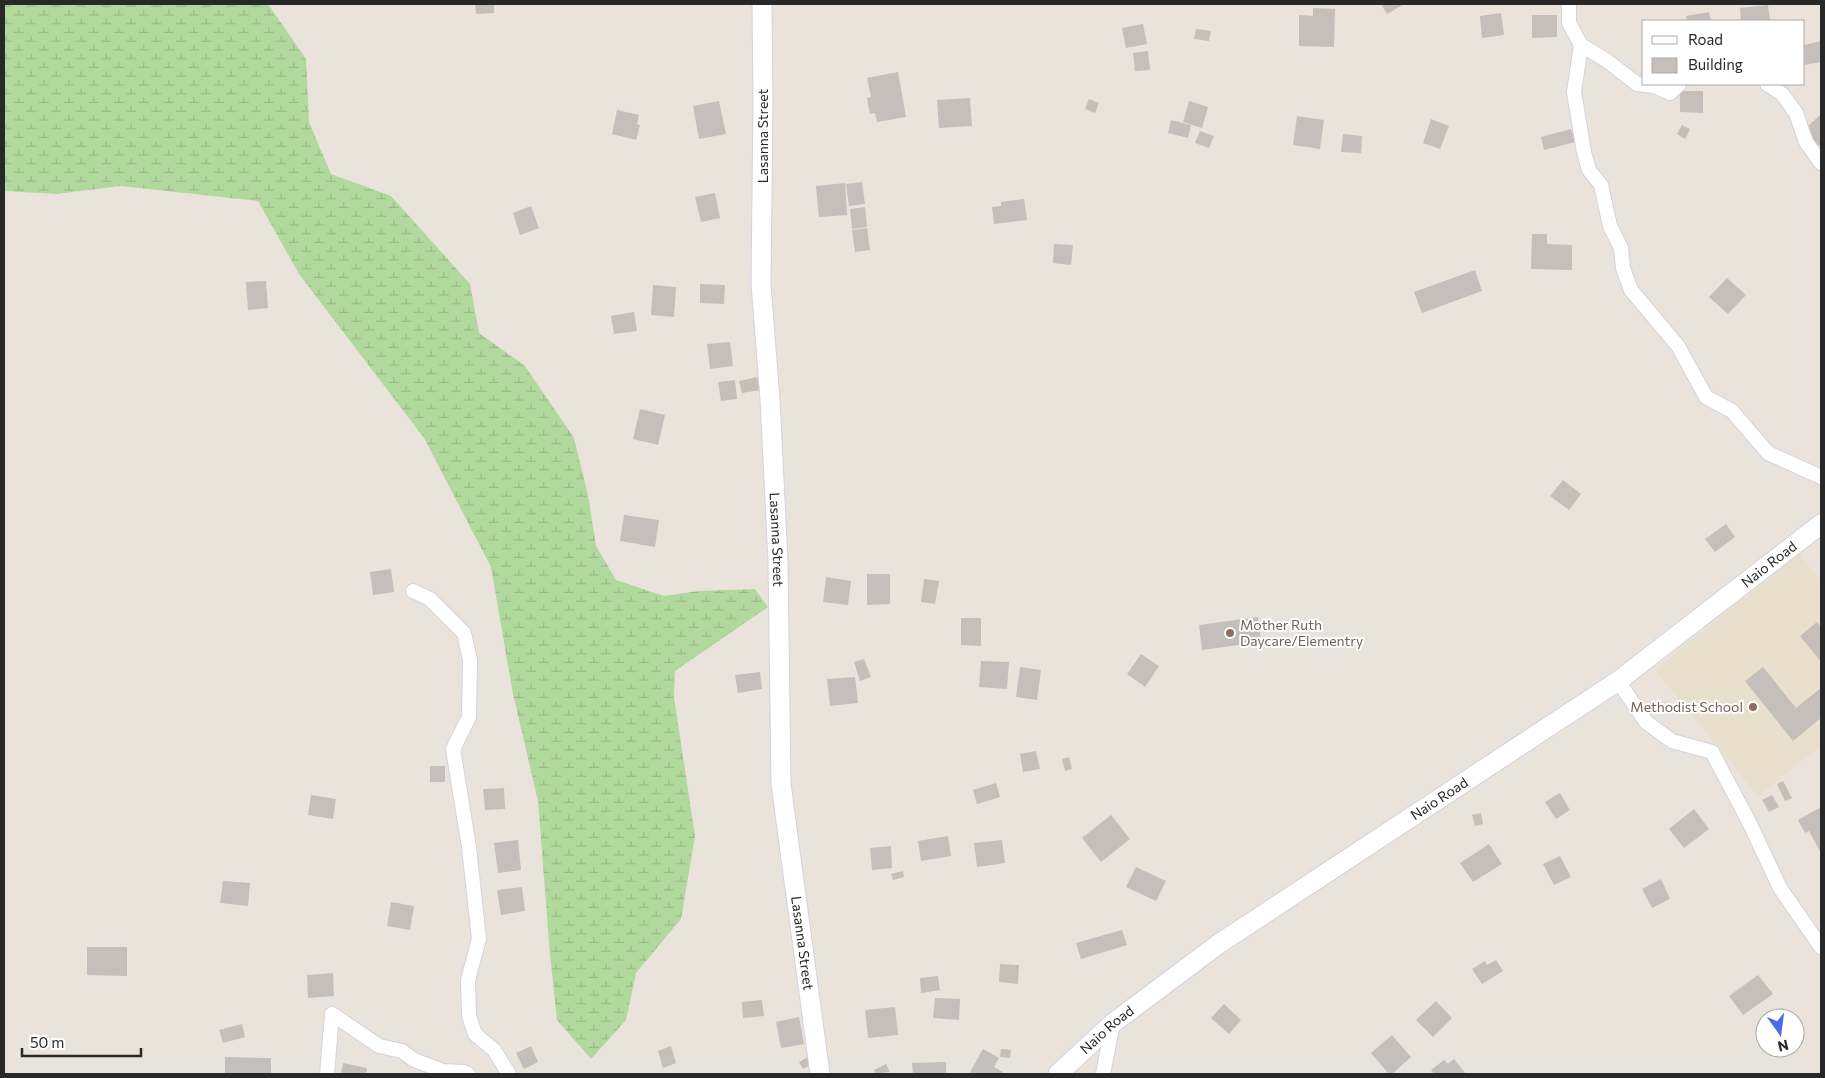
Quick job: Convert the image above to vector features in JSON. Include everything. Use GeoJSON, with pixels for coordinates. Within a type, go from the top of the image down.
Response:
{"type":"FeatureCollection","features":[{"type":"Feature","properties":{"kind":"street","name":"Lasanna Street"},"geometry":{"type":"LineString","coordinates":[[762,4],[764,101],[761,284],[770,399],[778,561],[781,784],[820,1074]]}},
{"type":"Feature","properties":{"kind":"street"},"geometry":{"type":"LineString","coordinates":[[1569,4],[1568,23],[1581,45],[1606,60],[1637,84],[1642,85]]}},
{"type":"Feature","properties":{"kind":"street"},"geometry":{"type":"LineString","coordinates":[[1581,45],[1574,92],[1584,152],[1589,170],[1601,185],[1610,226],[1621,248],[1623,268],[1631,290],[1678,346],[1706,397],[1732,411],[1768,453],[1821,477]]}},
{"type":"Feature","properties":{"kind":"street"},"geometry":{"type":"LineString","coordinates":[[1646,85],[1654,86],[1670,93],[1677,85]]}},
{"type":"Feature","properties":{"kind":"street"},"geometry":{"type":"LineString","coordinates":[[1768,85],[1782,94],[1796,113],[1806,142],[1821,163]]}},
{"type":"Feature","properties":{"kind":"street","name":"Naio Road"},"geometry":{"type":"LineString","coordinates":[[1058,1074],[1113,1023],[1220,943],[1618,681],[1821,524]]}},
{"type":"Feature","properties":{"kind":"street"},"geometry":{"type":"LineString","coordinates":[[413,591],[430,599],[464,633],[470,660],[469,718],[453,749],[469,847],[479,939],[468,980],[469,1016],[475,1034],[494,1050],[509,1074]]}},
{"type":"Feature","properties":{"kind":"street"},"geometry":{"type":"LineString","coordinates":[[1618,681],[1646,722],[1672,741],[1712,752],[1750,824],[1780,888],[1821,947]]}},
{"type":"Feature","properties":{"kind":"street"},"geometry":{"type":"LineString","coordinates":[[327,1074],[332,1014],[379,1046],[402,1051],[414,1060],[443,1071],[464,1072],[468,1074]]}},
{"type":"Feature","properties":{"kind":"street"},"geometry":{"type":"LineString","coordinates":[[1103,1074],[1113,1023]]}},
{"type":"Feature","properties":{"kind":"shaded area","name":"Methodist School"},"geometry":{"type":"Polygon","coordinates":[[[1799,553],[1821,581],[1821,745],[1758,796],[1655,670],[1799,553]]]}},
{"type":"Feature","properties":{"kind":"green space"},"geometry":{"type":"Polygon","coordinates":[[[4,4],[268,4],[306,59],[309,122],[331,174],[391,196],[470,284],[479,333],[525,366],[574,438],[588,495],[596,546],[616,580],[664,596],[699,591],[755,589],[768,607],[675,671],[674,697],[695,836],[681,919],[636,973],[626,1020],[591,1059],[557,1020],[538,801],[513,694],[491,567],[424,438],[299,274],[258,201],[121,186],[56,194],[4,191],[4,4]]]}},
{"type":"Feature","properties":{"kind":"building"},"geometry":{"type":"Polygon","coordinates":[[[475,4],[494,4],[494,13],[476,14],[475,4]]]}},
{"type":"Feature","properties":{"kind":"building"},"geometry":{"type":"Polygon","coordinates":[[[1381,4],[1404,4],[1387,14],[1381,4]]]}},
{"type":"Feature","properties":{"kind":"building"},"geometry":{"type":"Polygon","coordinates":[[[1768,5],[1770,20],[1741,20],[1740,8],[1768,5]]]}},
{"type":"Feature","properties":{"kind":"building"},"geometry":{"type":"Polygon","coordinates":[[[1313,8],[1335,9],[1334,47],[1299,46],[1299,15],[1313,16],[1313,8]]]}},
{"type":"Feature","properties":{"kind":"building"},"geometry":{"type":"Polygon","coordinates":[[[1709,12],[1711,20],[1687,20],[1686,16],[1709,12]]]}},
{"type":"Feature","properties":{"kind":"building"},"geometry":{"type":"Polygon","coordinates":[[[1501,13],[1504,35],[1482,38],[1480,16],[1501,13]]]}},
{"type":"Feature","properties":{"kind":"building"},"geometry":{"type":"Polygon","coordinates":[[[1532,15],[1557,15],[1557,37],[1532,38],[1532,15]]]}},
{"type":"Feature","properties":{"kind":"building"},"geometry":{"type":"Polygon","coordinates":[[[1143,24],[1147,44],[1126,48],[1122,28],[1143,24]]]}},
{"type":"Feature","properties":{"kind":"building"},"geometry":{"type":"Polygon","coordinates":[[[1196,29],[1211,31],[1209,41],[1194,39],[1196,29]]]}},
{"type":"Feature","properties":{"kind":"building"},"geometry":{"type":"Polygon","coordinates":[[[1821,41],[1821,62],[1805,65],[1805,45],[1821,41]]]}},
{"type":"Feature","properties":{"kind":"building"},"geometry":{"type":"Polygon","coordinates":[[[1148,51],[1150,70],[1135,71],[1133,53],[1148,51]]]}},
{"type":"Feature","properties":{"kind":"building"},"geometry":{"type":"Polygon","coordinates":[[[898,72],[906,117],[877,122],[875,113],[870,114],[867,98],[871,97],[867,78],[898,72]]]}},
{"type":"Feature","properties":{"kind":"building"},"geometry":{"type":"Polygon","coordinates":[[[1680,91],[1703,91],[1703,113],[1680,112],[1680,91]]]}},
{"type":"Feature","properties":{"kind":"building"},"geometry":{"type":"Polygon","coordinates":[[[970,98],[972,126],[939,128],[937,100],[970,98]]]}},
{"type":"Feature","properties":{"kind":"building"},"geometry":{"type":"Polygon","coordinates":[[[1089,99],[1099,103],[1095,113],[1085,109],[1089,99]]]}},
{"type":"Feature","properties":{"kind":"building"},"geometry":{"type":"Polygon","coordinates":[[[719,101],[726,134],[699,139],[693,106],[719,101]]]}},
{"type":"Feature","properties":{"kind":"building"},"geometry":{"type":"Polygon","coordinates":[[[1189,101],[1208,107],[1202,128],[1183,122],[1189,101]]]}},
{"type":"Feature","properties":{"kind":"building"},"geometry":{"type":"Polygon","coordinates":[[[617,110],[639,115],[637,124],[640,125],[636,140],[612,134],[617,110]]]}},
{"type":"Feature","properties":{"kind":"building"},"geometry":{"type":"Polygon","coordinates":[[[1821,114],[1821,144],[1819,146],[1804,130],[1821,114]]]}},
{"type":"Feature","properties":{"kind":"building"},"geometry":{"type":"Polygon","coordinates":[[[1297,116],[1324,120],[1320,149],[1293,145],[1297,116]]]}},
{"type":"Feature","properties":{"kind":"building"},"geometry":{"type":"Polygon","coordinates":[[[1431,119],[1449,126],[1440,149],[1423,143],[1431,119]]]}},
{"type":"Feature","properties":{"kind":"building"},"geometry":{"type":"Polygon","coordinates":[[[1171,120],[1191,125],[1188,138],[1168,133],[1171,120]]]}},
{"type":"Feature","properties":{"kind":"building"},"geometry":{"type":"Polygon","coordinates":[[[1682,125],[1690,129],[1685,139],[1677,134],[1682,125]]]}},
{"type":"Feature","properties":{"kind":"building"},"geometry":{"type":"Polygon","coordinates":[[[1571,129],[1575,142],[1544,150],[1541,137],[1571,129]]]}},
{"type":"Feature","properties":{"kind":"building"},"geometry":{"type":"Polygon","coordinates":[[[1200,131],[1214,136],[1209,148],[1195,143],[1200,131]]]}},
{"type":"Feature","properties":{"kind":"building"},"geometry":{"type":"Polygon","coordinates":[[[1343,134],[1362,136],[1361,153],[1341,152],[1343,134]]]}},
{"type":"Feature","properties":{"kind":"building"},"geometry":{"type":"Polygon","coordinates":[[[862,182],[865,204],[849,206],[846,184],[862,182]]]}},
{"type":"Feature","properties":{"kind":"building"},"geometry":{"type":"Polygon","coordinates":[[[845,183],[847,215],[819,217],[816,186],[845,183]]]}},
{"type":"Feature","properties":{"kind":"building"},"geometry":{"type":"Polygon","coordinates":[[[715,193],[720,218],[701,222],[695,197],[715,193]]]}},
{"type":"Feature","properties":{"kind":"building"},"geometry":{"type":"Polygon","coordinates":[[[1024,199],[1027,220],[994,224],[992,207],[1001,206],[1001,202],[1024,199]]]}},
{"type":"Feature","properties":{"kind":"building"},"geometry":{"type":"Polygon","coordinates":[[[531,206],[539,228],[520,235],[513,213],[531,206]]]}},
{"type":"Feature","properties":{"kind":"building"},"geometry":{"type":"Polygon","coordinates":[[[865,207],[867,227],[852,229],[850,209],[865,207]]]}},
{"type":"Feature","properties":{"kind":"building"},"geometry":{"type":"Polygon","coordinates":[[[867,228],[870,250],[855,252],[852,230],[867,228]]]}},
{"type":"Feature","properties":{"kind":"building"},"geometry":{"type":"Polygon","coordinates":[[[1532,234],[1547,234],[1547,244],[1572,245],[1572,270],[1531,269],[1532,234]]]}},
{"type":"Feature","properties":{"kind":"building"},"geometry":{"type":"Polygon","coordinates":[[[1054,244],[1073,245],[1071,265],[1053,263],[1054,244]]]}},
{"type":"Feature","properties":{"kind":"building"},"geometry":{"type":"Polygon","coordinates":[[[1475,270],[1482,291],[1422,313],[1414,292],[1475,270]]]}},
{"type":"Feature","properties":{"kind":"building"},"geometry":{"type":"Polygon","coordinates":[[[1727,278],[1746,295],[1728,314],[1709,297],[1727,278]]]}},
{"type":"Feature","properties":{"kind":"building"},"geometry":{"type":"Polygon","coordinates":[[[266,281],[268,308],[248,310],[246,282],[266,281]]]}},
{"type":"Feature","properties":{"kind":"building"},"geometry":{"type":"Polygon","coordinates":[[[700,284],[725,285],[724,304],[700,303],[700,284]]]}},
{"type":"Feature","properties":{"kind":"building"},"geometry":{"type":"Polygon","coordinates":[[[653,285],[676,287],[674,317],[651,315],[653,285]]]}},
{"type":"Feature","properties":{"kind":"building"},"geometry":{"type":"Polygon","coordinates":[[[634,312],[637,331],[614,334],[611,316],[634,312]]]}},
{"type":"Feature","properties":{"kind":"building"},"geometry":{"type":"Polygon","coordinates":[[[730,342],[733,366],[710,369],[707,344],[730,342]]]}},
{"type":"Feature","properties":{"kind":"building"},"geometry":{"type":"Polygon","coordinates":[[[757,377],[760,390],[742,393],[739,381],[757,377]]]}},
{"type":"Feature","properties":{"kind":"building"},"geometry":{"type":"Polygon","coordinates":[[[735,380],[737,399],[721,401],[718,382],[735,380]]]}},
{"type":"Feature","properties":{"kind":"building"},"geometry":{"type":"Polygon","coordinates":[[[640,409],[665,415],[658,445],[633,439],[640,409]]]}},
{"type":"Feature","properties":{"kind":"building"},"geometry":{"type":"Polygon","coordinates":[[[1563,480],[1581,494],[1569,510],[1550,496],[1563,480]]]}},
{"type":"Feature","properties":{"kind":"building"},"geometry":{"type":"Polygon","coordinates":[[[624,515],[659,520],[655,547],[620,541],[624,515]]]}},
{"type":"Feature","properties":{"kind":"building"},"geometry":{"type":"Polygon","coordinates":[[[1726,524],[1735,537],[1715,552],[1705,539],[1726,524]]]}},
{"type":"Feature","properties":{"kind":"building"},"geometry":{"type":"Polygon","coordinates":[[[391,569],[394,592],[373,595],[370,572],[391,569]]]}},
{"type":"Feature","properties":{"kind":"building"},"geometry":{"type":"Polygon","coordinates":[[[867,574],[890,574],[890,604],[867,605],[867,574]]]}},
{"type":"Feature","properties":{"kind":"building"},"geometry":{"type":"Polygon","coordinates":[[[826,577],[851,581],[848,605],[823,602],[826,577]]]}},
{"type":"Feature","properties":{"kind":"building"},"geometry":{"type":"Polygon","coordinates":[[[924,579],[939,581],[935,604],[921,602],[924,579]]]}},
{"type":"Feature","properties":{"kind":"building","name":"Mother Ruth Daycare/Elementry"},"geometry":{"type":"Polygon","coordinates":[[[1258,617],[1261,642],[1202,650],[1199,625],[1258,617]]]}},
{"type":"Feature","properties":{"kind":"building"},"geometry":{"type":"Polygon","coordinates":[[[961,618],[981,618],[981,646],[961,645],[961,618]]]}},
{"type":"Feature","properties":{"kind":"building"},"geometry":{"type":"Polygon","coordinates":[[[1817,622],[1821,627],[1821,662],[1800,636],[1817,622]]]}},
{"type":"Feature","properties":{"kind":"building"},"geometry":{"type":"Polygon","coordinates":[[[1141,654],[1159,666],[1145,687],[1127,674],[1141,654]]]}},
{"type":"Feature","properties":{"kind":"building"},"geometry":{"type":"Polygon","coordinates":[[[864,659],[871,677],[860,681],[854,662],[864,659]]]}},
{"type":"Feature","properties":{"kind":"building"},"geometry":{"type":"Polygon","coordinates":[[[981,661],[1009,662],[1007,689],[979,687],[981,661]]]}},
{"type":"Feature","properties":{"kind":"building"},"geometry":{"type":"Polygon","coordinates":[[[1020,667],[1041,670],[1037,700],[1016,697],[1020,667]]]}},
{"type":"Feature","properties":{"kind":"building"},"geometry":{"type":"Polygon","coordinates":[[[1763,667],[1796,708],[1821,688],[1821,718],[1793,741],[1745,681],[1763,667]]]}},
{"type":"Feature","properties":{"kind":"building"},"geometry":{"type":"Polygon","coordinates":[[[760,672],[762,689],[738,693],[735,675],[760,672]]]}},
{"type":"Feature","properties":{"kind":"building"},"geometry":{"type":"Polygon","coordinates":[[[855,677],[858,703],[830,706],[827,679],[855,677]]]}},
{"type":"Feature","properties":{"kind":"building"},"geometry":{"type":"Polygon","coordinates":[[[1036,751],[1040,769],[1023,772],[1020,754],[1036,751]]]}},
{"type":"Feature","properties":{"kind":"building"},"geometry":{"type":"Polygon","coordinates":[[[1069,757],[1072,769],[1065,771],[1062,759],[1069,757]]]}},
{"type":"Feature","properties":{"kind":"building"},"geometry":{"type":"Polygon","coordinates":[[[430,766],[445,766],[445,782],[430,782],[430,766]]]}},
{"type":"Feature","properties":{"kind":"building"},"geometry":{"type":"Polygon","coordinates":[[[1783,781],[1792,798],[1785,801],[1777,784],[1783,781]]]}},
{"type":"Feature","properties":{"kind":"building"},"geometry":{"type":"Polygon","coordinates":[[[996,783],[1000,797],[977,804],[973,790],[996,783]]]}},
{"type":"Feature","properties":{"kind":"building"},"geometry":{"type":"Polygon","coordinates":[[[504,788],[505,809],[485,810],[483,789],[504,788]]]}},
{"type":"Feature","properties":{"kind":"building"},"geometry":{"type":"Polygon","coordinates":[[[1560,793],[1570,810],[1556,819],[1545,802],[1560,793]]]}},
{"type":"Feature","properties":{"kind":"building"},"geometry":{"type":"Polygon","coordinates":[[[311,795],[336,799],[333,819],[308,815],[311,795]]]}},
{"type":"Feature","properties":{"kind":"building"},"geometry":{"type":"Polygon","coordinates":[[[1772,795],[1779,807],[1769,812],[1762,800],[1772,795]]]}},
{"type":"Feature","properties":{"kind":"building"},"geometry":{"type":"Polygon","coordinates":[[[1821,807],[1821,853],[1809,831],[1805,833],[1798,820],[1821,807]]]}},
{"type":"Feature","properties":{"kind":"building"},"geometry":{"type":"Polygon","coordinates":[[[1694,809],[1709,829],[1684,848],[1669,829],[1694,809]]]}},
{"type":"Feature","properties":{"kind":"building"},"geometry":{"type":"Polygon","coordinates":[[[1481,813],[1483,824],[1475,826],[1472,815],[1481,813]]]}},
{"type":"Feature","properties":{"kind":"building"},"geometry":{"type":"Polygon","coordinates":[[[1111,815],[1130,839],[1101,862],[1082,838],[1111,815]]]}},
{"type":"Feature","properties":{"kind":"building"},"geometry":{"type":"Polygon","coordinates":[[[948,836],[951,856],[921,861],[918,841],[948,836]]]}},
{"type":"Feature","properties":{"kind":"building"},"geometry":{"type":"Polygon","coordinates":[[[518,840],[521,870],[498,873],[494,843],[518,840]]]}},
{"type":"Feature","properties":{"kind":"building"},"geometry":{"type":"Polygon","coordinates":[[[1002,840],[1005,863],[977,867],[974,843],[1002,840]]]}},
{"type":"Feature","properties":{"kind":"building"},"geometry":{"type":"Polygon","coordinates":[[[1489,844],[1502,864],[1473,882],[1460,863],[1489,844]]]}},
{"type":"Feature","properties":{"kind":"building"},"geometry":{"type":"Polygon","coordinates":[[[891,846],[892,868],[872,870],[870,848],[891,846]]]}},
{"type":"Feature","properties":{"kind":"building"},"geometry":{"type":"Polygon","coordinates":[[[1560,856],[1571,877],[1554,885],[1543,864],[1560,856]]]}},
{"type":"Feature","properties":{"kind":"building"},"geometry":{"type":"Polygon","coordinates":[[[1136,867],[1166,881],[1156,901],[1126,887],[1136,867]]]}},
{"type":"Feature","properties":{"kind":"building"},"geometry":{"type":"Polygon","coordinates":[[[903,871],[904,877],[893,880],[891,874],[903,871]]]}},
{"type":"Feature","properties":{"kind":"building"},"geometry":{"type":"Polygon","coordinates":[[[1661,879],[1670,899],[1652,908],[1642,889],[1661,879]]]}},
{"type":"Feature","properties":{"kind":"building"},"geometry":{"type":"Polygon","coordinates":[[[223,881],[250,883],[248,906],[220,903],[223,881]]]}},
{"type":"Feature","properties":{"kind":"building"},"geometry":{"type":"Polygon","coordinates":[[[522,887],[525,911],[501,915],[497,890],[522,887]]]}},
{"type":"Feature","properties":{"kind":"building"},"geometry":{"type":"Polygon","coordinates":[[[391,902],[414,906],[410,930],[387,926],[391,902]]]}},
{"type":"Feature","properties":{"kind":"building"},"geometry":{"type":"Polygon","coordinates":[[[1122,930],[1127,945],[1081,959],[1076,943],[1122,930]]]}},
{"type":"Feature","properties":{"kind":"building"},"geometry":{"type":"Polygon","coordinates":[[[87,947],[127,947],[127,976],[87,975],[87,947]]]}},
{"type":"Feature","properties":{"kind":"building"},"geometry":{"type":"Polygon","coordinates":[[[1496,960],[1503,971],[1482,984],[1472,969],[1485,961],[1487,965],[1496,960]]]}},
{"type":"Feature","properties":{"kind":"building"},"geometry":{"type":"Polygon","coordinates":[[[1000,964],[1019,965],[1018,984],[999,982],[1000,964]]]}},
{"type":"Feature","properties":{"kind":"building"},"geometry":{"type":"Polygon","coordinates":[[[333,973],[334,996],[308,998],[307,975],[333,973]]]}},
{"type":"Feature","properties":{"kind":"building"},"geometry":{"type":"Polygon","coordinates":[[[1758,975],[1773,994],[1743,1015],[1729,996],[1758,975]]]}},
{"type":"Feature","properties":{"kind":"building"},"geometry":{"type":"Polygon","coordinates":[[[938,976],[940,990],[921,993],[920,978],[938,976]]]}},
{"type":"Feature","properties":{"kind":"building"},"geometry":{"type":"Polygon","coordinates":[[[935,998],[960,999],[959,1020],[933,1018],[935,998]]]}},
{"type":"Feature","properties":{"kind":"building"},"geometry":{"type":"Polygon","coordinates":[[[762,1000],[764,1016],[743,1018],[742,1002],[762,1000]]]}},
{"type":"Feature","properties":{"kind":"building"},"geometry":{"type":"Polygon","coordinates":[[[1436,1001],[1452,1018],[1433,1037],[1416,1020],[1436,1001]]]}},
{"type":"Feature","properties":{"kind":"building"},"geometry":{"type":"Polygon","coordinates":[[[1224,1004],[1241,1020],[1229,1034],[1211,1018],[1224,1004]]]}},
{"type":"Feature","properties":{"kind":"building"},"geometry":{"type":"Polygon","coordinates":[[[895,1007],[898,1035],[868,1038],[865,1010],[895,1007]]]}},
{"type":"Feature","properties":{"kind":"building"},"geometry":{"type":"Polygon","coordinates":[[[799,1017],[804,1044],[781,1048],[776,1022],[799,1017]]]}},
{"type":"Feature","properties":{"kind":"building"},"geometry":{"type":"Polygon","coordinates":[[[242,1024],[245,1037],[223,1043],[219,1030],[242,1024]]]}},
{"type":"Feature","properties":{"kind":"building"},"geometry":{"type":"Polygon","coordinates":[[[1392,1035],[1411,1057],[1392,1074],[1389,1074],[1371,1053],[1392,1035]]]}},
{"type":"Feature","properties":{"kind":"building"},"geometry":{"type":"Polygon","coordinates":[[[531,1046],[538,1062],[524,1069],[516,1053],[531,1046]]]}},
{"type":"Feature","properties":{"kind":"building"},"geometry":{"type":"Polygon","coordinates":[[[671,1046],[676,1063],[663,1068],[658,1051],[671,1046]]]}},
{"type":"Feature","properties":{"kind":"building"},"geometry":{"type":"Polygon","coordinates":[[[983,1049],[999,1058],[994,1067],[1003,1072],[1001,1074],[969,1074],[983,1049]]]}},
{"type":"Feature","properties":{"kind":"building"},"geometry":{"type":"Polygon","coordinates":[[[1001,1049],[1011,1050],[1010,1058],[1000,1057],[1001,1049]]]}},
{"type":"Feature","properties":{"kind":"building"},"geometry":{"type":"Polygon","coordinates":[[[810,1056],[813,1064],[803,1069],[799,1062],[810,1056]]]}},
{"type":"Feature","properties":{"kind":"building"},"geometry":{"type":"Polygon","coordinates":[[[225,1057],[271,1058],[271,1074],[225,1074],[225,1057]]]}},
{"type":"Feature","properties":{"kind":"building"},"geometry":{"type":"Polygon","coordinates":[[[1454,1059],[1466,1074],[1434,1074],[1431,1070],[1444,1060],[1448,1064],[1454,1059]]]}},
{"type":"Feature","properties":{"kind":"building"},"geometry":{"type":"Polygon","coordinates":[[[946,1062],[946,1074],[913,1074],[912,1063],[946,1062]]]}},
{"type":"Feature","properties":{"kind":"building"},"geometry":{"type":"Polygon","coordinates":[[[343,1063],[367,1068],[366,1074],[341,1074],[343,1063]]]}},
{"type":"Feature","properties":{"kind":"building"},"geometry":{"type":"Polygon","coordinates":[[[886,1064],[890,1072],[876,1074],[874,1070],[886,1064]]]}},
{"type":"Feature","properties":{"kind":"place","name":"Mother Ruth Daycare/Elementry"},"geometry":{"type":"Point","coordinates":[1230,633]}},
{"type":"Feature","properties":{"kind":"place","name":"Methodist School"},"geometry":{"type":"Point","coordinates":[1753,707]}}]}
